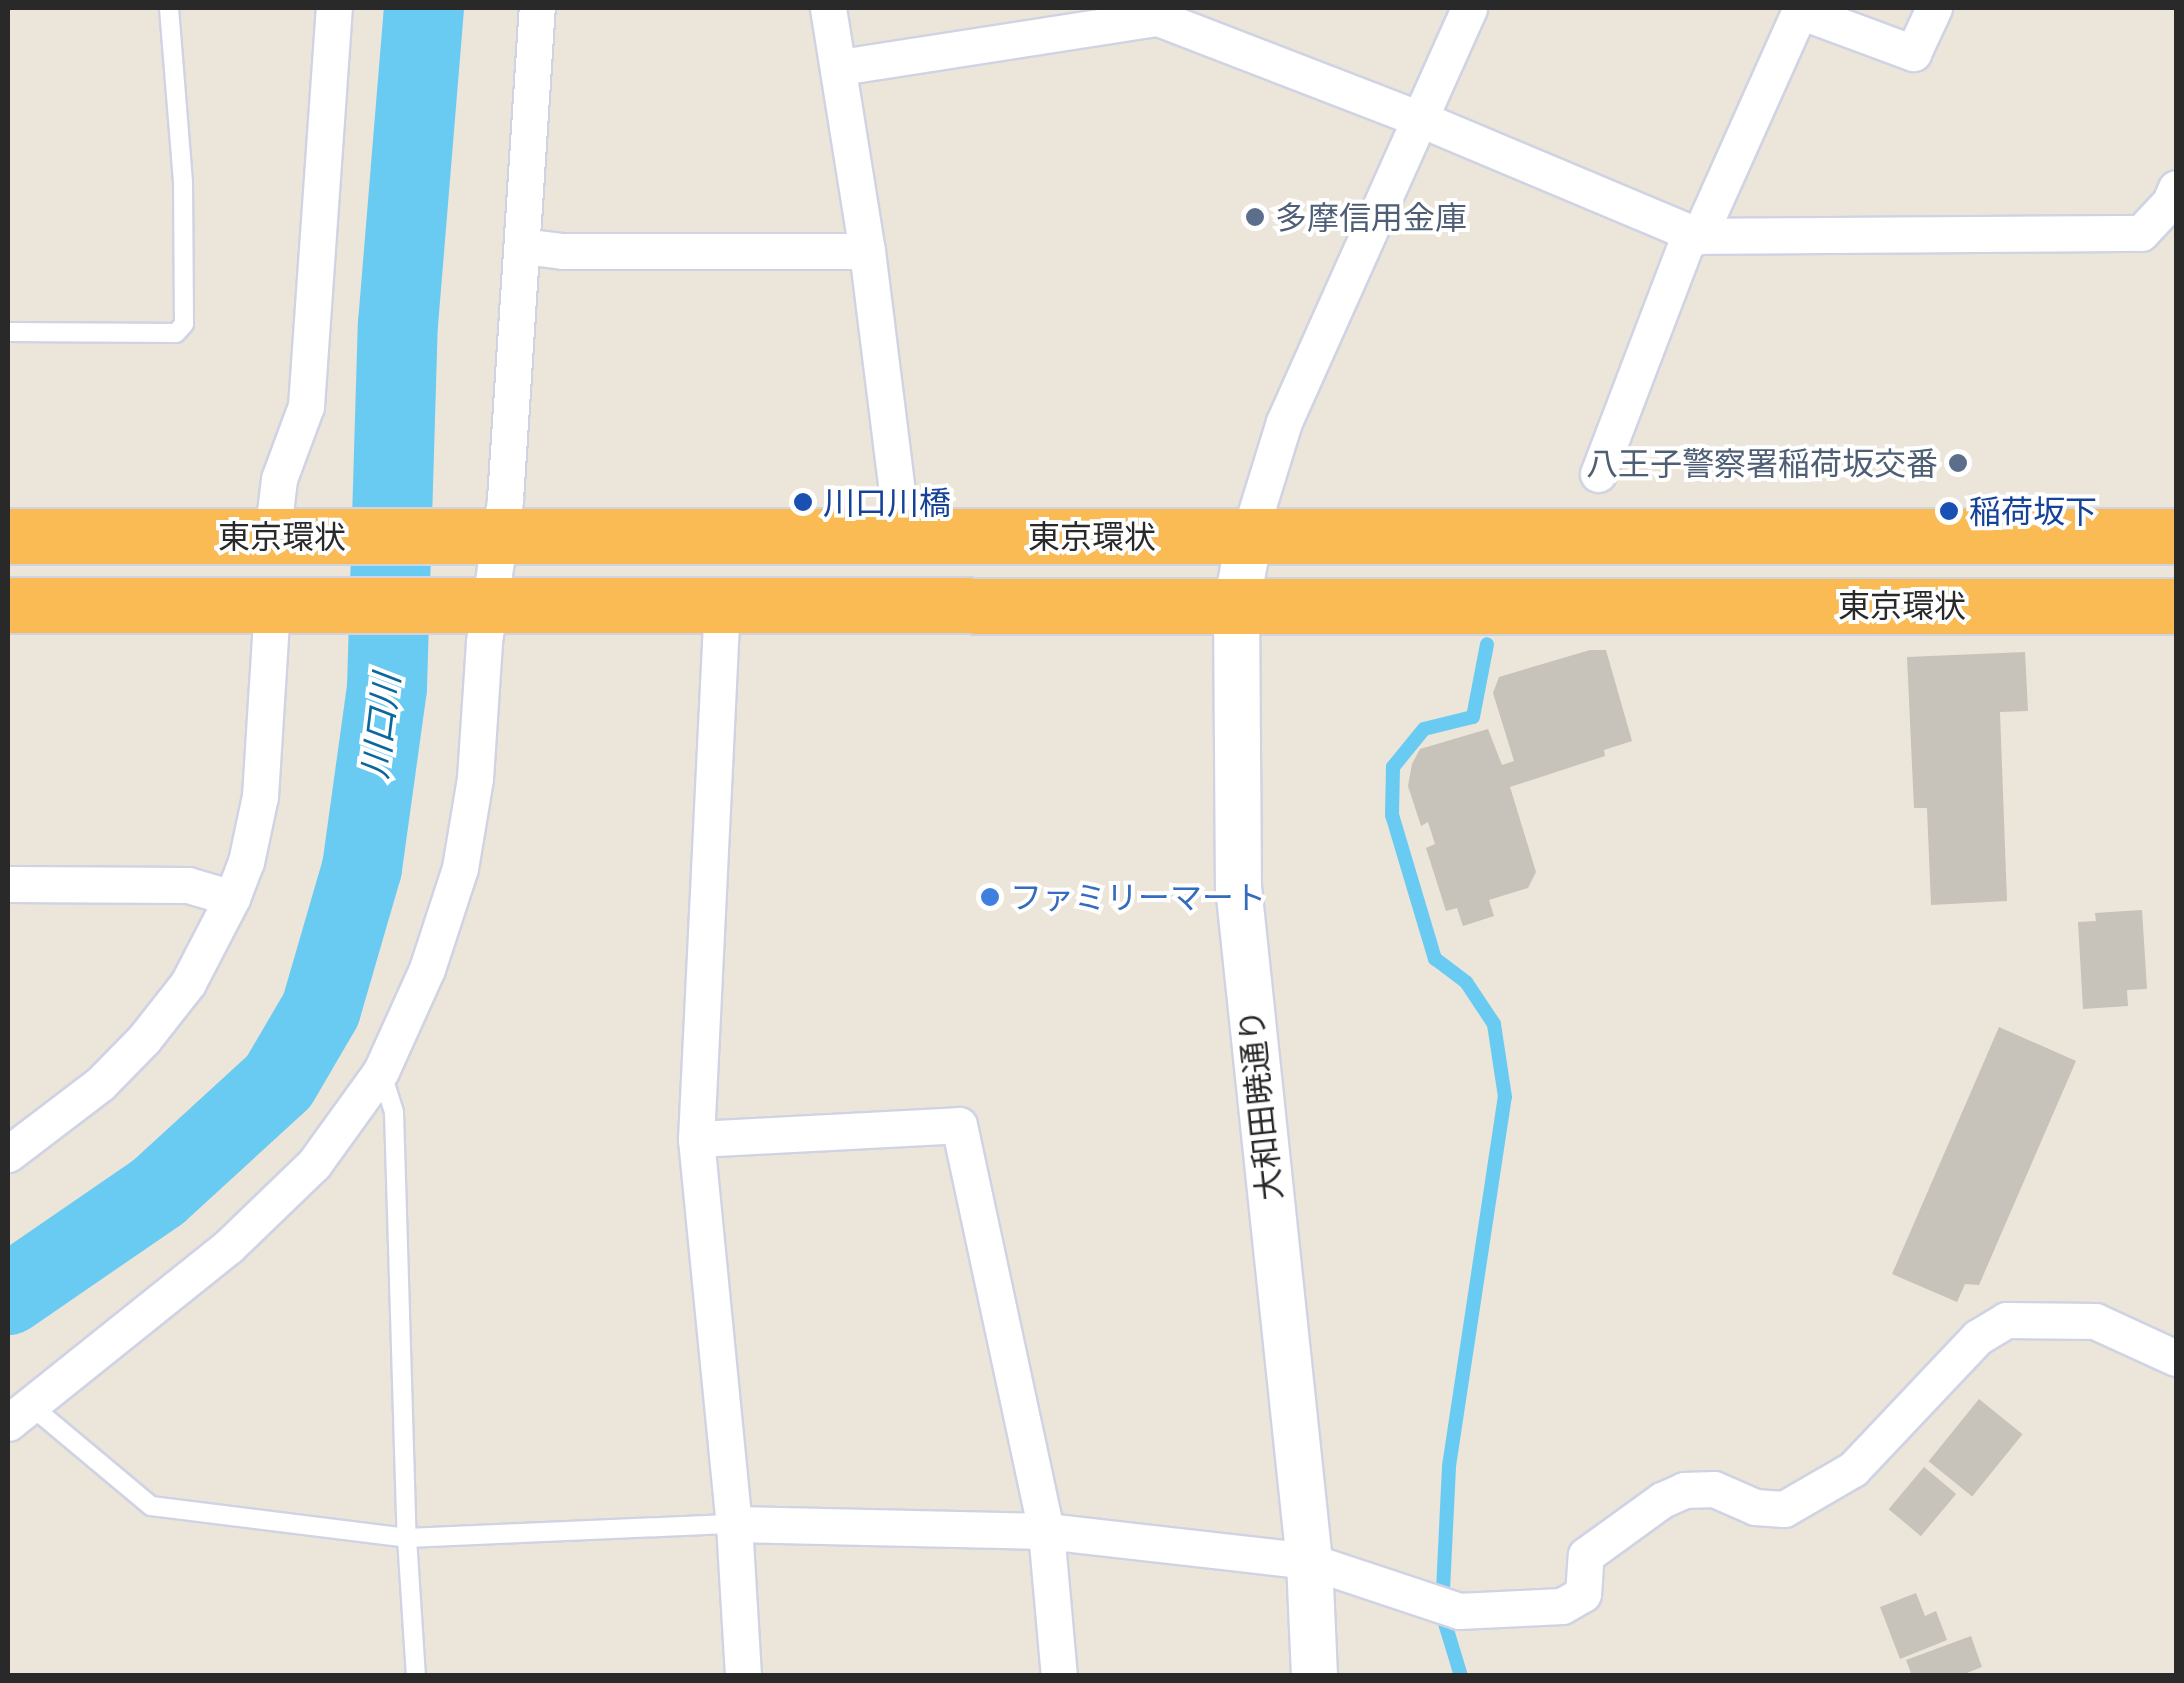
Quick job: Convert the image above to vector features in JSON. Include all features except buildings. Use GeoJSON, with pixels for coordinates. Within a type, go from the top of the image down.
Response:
{"type":"FeatureCollection","features":[{"type":"Feature","properties":{"kind":"highway","name":"東京環状"},"geometry":{"type":"LineString","coordinates":[[8,536],[2176,536]]}},
{"type":"Feature","properties":{"kind":"highway","name":"東京環状"},"geometry":{"type":"LineString","coordinates":[[8,605],[722,602],[2176,606]]}},
{"type":"Feature","properties":{"kind":"street"},"geometry":{"type":"LineString","coordinates":[[294,536],[279,479],[306,406],[334,8]]}},
{"type":"Feature","properties":{"kind":"street"},"geometry":{"type":"LineString","coordinates":[[18,1413],[259,1220],[314,1164],[380,1071],[427,969],[460,868],[475,778],[484,642],[481,603],[522,246],[537,8]]}},
{"type":"Feature","properties":{"kind":"street"},"geometry":{"type":"LineString","coordinates":[[828,8],[867,251],[902,534]]}},
{"type":"Feature","properties":{"kind":"street"},"geometry":{"type":"LineString","coordinates":[[1248,535],[1284,422],[1469,8]]}},
{"type":"Feature","properties":{"kind":"street"},"geometry":{"type":"LineString","coordinates":[[1598,474],[1695,235],[1800,10],[1912,53],[1934,8]]}},
{"type":"Feature","properties":{"kind":"street"},"geometry":{"type":"LineString","coordinates":[[840,67],[1064,20],[1158,18],[1420,119],[1695,235],[2140,233],[2170,202],[2176,188]]}},
{"type":"Feature","properties":{"kind":"street"},"geometry":{"type":"LineString","coordinates":[[522,246],[563,250],[867,251]]}},
{"type":"Feature","properties":{"kind":"street","name":"大和田暁通り"},"geometry":{"type":"LineString","coordinates":[[1248,535],[1236,605],[1238,886],[1309,1561],[1314,1676]]}},
{"type":"Feature","properties":{"kind":"street"},"geometry":{"type":"LineString","coordinates":[[722,602],[696,1139],[734,1524],[743,1676]]}},
{"type":"Feature","properties":{"kind":"street"},"geometry":{"type":"LineString","coordinates":[[8,1154],[100,1084],[144,1039],[188,982],[232,898],[246,862],[260,796],[293,604]]}},
{"type":"Feature","properties":{"kind":"street"},"geometry":{"type":"LineString","coordinates":[[8,884],[188,885],[232,898]]}},
{"type":"Feature","properties":{"kind":"street"},"geometry":{"type":"LineString","coordinates":[[696,1139],[959,1126],[1046,1531],[1060,1676]]}},
{"type":"Feature","properties":{"kind":"street"},"geometry":{"type":"LineString","coordinates":[[734,1524],[1046,1531],[1309,1561],[1459,1612],[1562,1606],[1583,1594],[1586,1555],[1673,1495],[1714,1489],[1754,1506],[1784,1509],[1824,1487],[1853,1468],[1978,1337],[2006,1320],[2095,1321],[2176,1358]]}},
{"type":"Feature","properties":{"kind":"lane"},"geometry":{"type":"LineString","coordinates":[[8,332],[176,332],[184,324],[183,182],[168,8]]}},
{"type":"Feature","properties":{"kind":"lane"},"geometry":{"type":"LineString","coordinates":[[380,1071],[394,1112],[407,1538],[416,1676]]}},
{"type":"Feature","properties":{"kind":"lane"},"geometry":{"type":"LineString","coordinates":[[18,1413],[151,1506],[407,1538],[734,1524]]}},
{"type":"Feature","properties":{"kind":"waterway","name":"川口川"},"geometry":{"type":"LineString","coordinates":[[8,1295],[158,1192],[279,1081],[321,1009],[362,868],[387,688],[398,324],[424,8]]}},
{"type":"Feature","properties":{"kind":"waterway"},"geometry":{"type":"LineString","coordinates":[[1443,1590],[1449,1466],[1505,1097],[1494,1024],[1466,982],[1435,959],[1392,815],[1393,767],[1424,729],[1473,717],[1487,644]]}},
{"type":"Feature","properties":{"kind":"waterway"},"geometry":{"type":"LineString","coordinates":[[1444,1620],[1461,1676]]}},
{"type":"Feature","properties":{"kind":"place","name":"多摩信用金庫"},"geometry":{"type":"Point","coordinates":[1255,217]}},
{"type":"Feature","properties":{"kind":"place","name":"八王子警察署稲荷坂交番"},"geometry":{"type":"Point","coordinates":[1958,463]}},
{"type":"Feature","properties":{"kind":"place","name":"川口川橋"},"geometry":{"type":"Point","coordinates":[803,502]}},
{"type":"Feature","properties":{"kind":"place","name":"稲荷坂下"},"geometry":{"type":"Point","coordinates":[1949,511]}},
{"type":"Feature","properties":{"kind":"place","name":"ファミリーマート"},"geometry":{"type":"Point","coordinates":[990,897]}}]}
